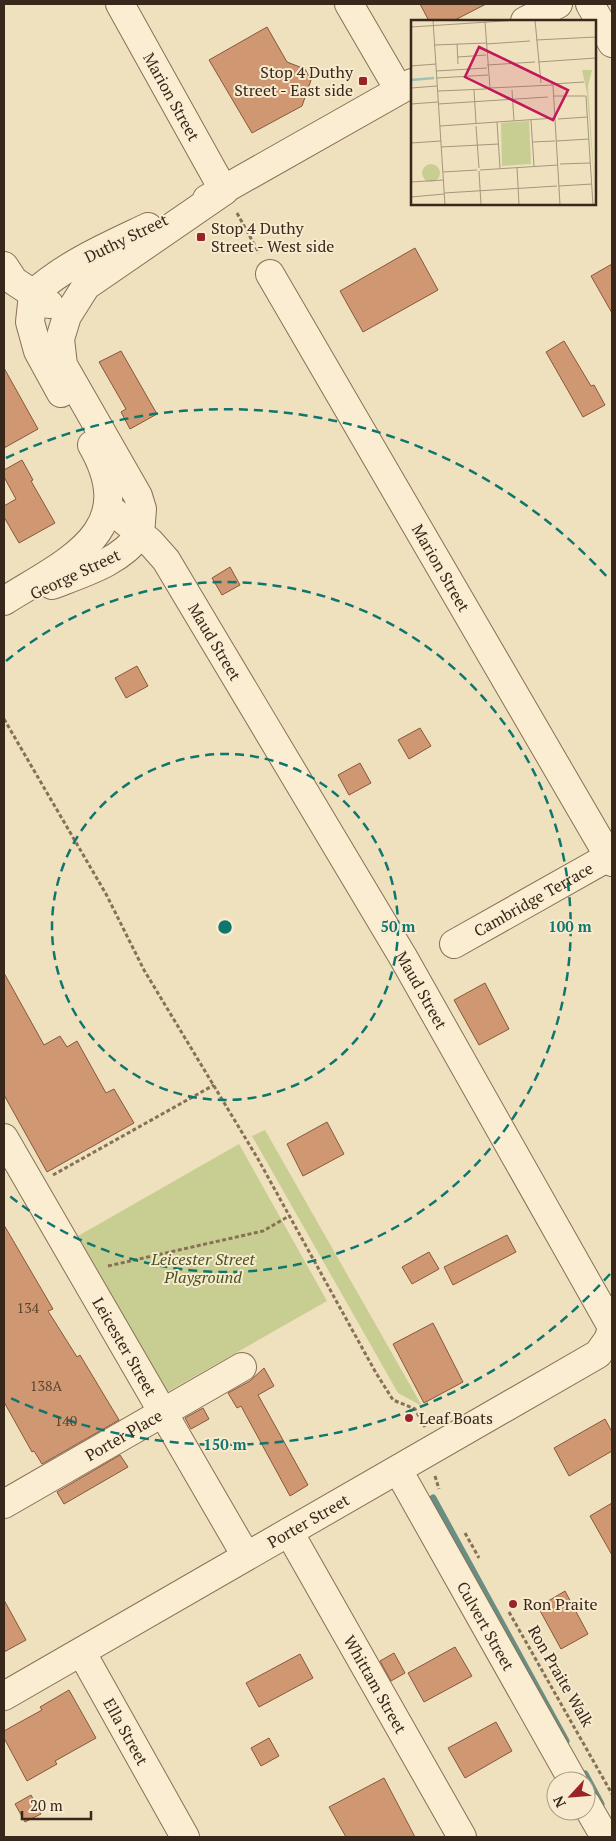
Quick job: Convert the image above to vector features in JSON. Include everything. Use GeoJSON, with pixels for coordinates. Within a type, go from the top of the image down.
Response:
{"type":"FeatureCollection","features":[{"type":"Feature","properties":{"kind":"street","name":"Marion Street"},"geometry":{"type":"LineString","coordinates":[[120,4],[224,191]]}},
{"type":"Feature","properties":{"kind":"street"},"geometry":{"type":"LineString","coordinates":[[349,4],[406,87]]}},
{"type":"Feature","properties":{"kind":"street"},"geometry":{"type":"LineString","coordinates":[[527,20],[558,4]]}},
{"type":"Feature","properties":{"kind":"street"},"geometry":{"type":"LineString","coordinates":[[590,4],[612,43]]}},
{"type":"Feature","properties":{"kind":"street","name":"Duthy Street"},"geometry":{"type":"LineString","coordinates":[[33,294],[50,279],[90,254],[224,191],[406,87]]}},
{"type":"Feature","properties":{"kind":"street","name":"Duthy Street"},"geometry":{"type":"LineString","coordinates":[[67,316],[86,286],[224,191]]}},
{"type":"Feature","properties":{"kind":"street"},"geometry":{"type":"LineString","coordinates":[[4,266],[14,281],[67,316],[60,339],[63,365],[138,496],[142,509],[140,534]]}},
{"type":"Feature","properties":{"kind":"street","name":"Marion Street"},"geometry":{"type":"LineString","coordinates":[[270,274],[611,858]]}},
{"type":"Feature","properties":{"kind":"street"},"geometry":{"type":"LineString","coordinates":[[33,294],[30,322],[38,351],[102,463],[108,484],[108,507]]}},
{"type":"Feature","properties":{"kind":"street","name":"Maud Street"},"geometry":{"type":"LineString","coordinates":[[108,507],[140,534],[166,560],[403,956],[611,1332]]}},
{"type":"Feature","properties":{"kind":"street","name":"George Street"},"geometry":{"type":"LineString","coordinates":[[4,601],[84,548],[101,529],[108,507]]}},
{"type":"Feature","properties":{"kind":"street","name":"George Street"},"geometry":{"type":"LineString","coordinates":[[4,607],[114,558],[131,547],[140,534]]}},
{"type":"Feature","properties":{"kind":"street","name":"Cambridge Terrace"},"geometry":{"type":"LineString","coordinates":[[454,944],[611,858]]}},
{"type":"Feature","properties":{"kind":"street","name":"Leicester Street"},"geometry":{"type":"LineString","coordinates":[[4,1138],[246,1556]]}},
{"type":"Feature","properties":{"kind":"street","name":"Porter Street"},"geometry":{"type":"LineString","coordinates":[[4,1696],[82,1653],[246,1556],[598,1354],[611,1332]]}},
{"type":"Feature","properties":{"kind":"street","name":"Porter Place"},"geometry":{"type":"LineString","coordinates":[[4,1504],[242,1367]]}},
{"type":"Feature","properties":{"kind":"street","name":"Culvert Street"},"geometry":{"type":"LineString","coordinates":[[398,1470],[567,1771]]}},
{"type":"Feature","properties":{"kind":"street","name":"Whittam Street"},"geometry":{"type":"LineString","coordinates":[[289,1532],[462,1837]]}},
{"type":"Feature","properties":{"kind":"street","name":"Ella Street"},"geometry":{"type":"LineString","coordinates":[[82,1653],[185,1837]]}},
{"type":"Feature","properties":{"kind":"street"},"geometry":{"type":"LineString","coordinates":[[595,1821],[604,1837]]}},
{"type":"Feature","properties":{"kind":"path"},"geometry":{"type":"LineString","coordinates":[[224,191],[270,274]]}},
{"type":"Feature","properties":{"kind":"path"},"geometry":{"type":"LineString","coordinates":[[4,718],[106,894],[144,970],[214,1085],[393,1400],[415,1409],[428,1431]]}},
{"type":"Feature","properties":{"kind":"path"},"geometry":{"type":"LineString","coordinates":[[32,1187],[214,1085]]}},
{"type":"Feature","properties":{"kind":"path"},"geometry":{"type":"LineString","coordinates":[[84,1276],[102,1267],[263,1230],[289,1216]]}},
{"type":"Feature","properties":{"kind":"path"},"geometry":{"type":"LineString","coordinates":[[433,1470],[441,1494]]}},
{"type":"Feature","properties":{"kind":"path"},"geometry":{"type":"LineString","coordinates":[[460,1525],[481,1562]]}},
{"type":"Feature","properties":{"kind":"path","name":"Ron Praite Walk"},"geometry":{"type":"LineString","coordinates":[[506,1606],[612,1794]]}},
{"type":"Feature","properties":{"kind":"green space"},"geometry":{"type":"Polygon","coordinates":[[[265,1130],[422,1406],[398,1393],[252,1136],[265,1130]]]}},
{"type":"Feature","properties":{"kind":"green space","name":"Leicester Street Playground"},"geometry":{"type":"Polygon","coordinates":[[[239,1144],[327,1301],[167,1392],[78,1236],[239,1144]]]}},
{"type":"Feature","properties":{"kind":"building"},"geometry":{"type":"Polygon","coordinates":[[[420,4],[486,4],[455,20],[428,20],[420,4]]]}},
{"type":"Feature","properties":{"kind":"building"},"geometry":{"type":"Polygon","coordinates":[[[267,27],[287,62],[305,69],[311,80],[302,106],[252,133],[209,60],[267,27]]]}},
{"type":"Feature","properties":{"kind":"building"},"geometry":{"type":"Polygon","coordinates":[[[415,248],[438,290],[363,332],[340,291],[415,248]]]}},
{"type":"Feature","properties":{"kind":"building"},"geometry":{"type":"Polygon","coordinates":[[[612,264],[612,313],[591,276],[612,264]]]}},
{"type":"Feature","properties":{"kind":"building"},"geometry":{"type":"Polygon","coordinates":[[[564,341],[591,386],[594,385],[605,405],[583,417],[546,352],[564,341]]]}},
{"type":"Feature","properties":{"kind":"building"},"geometry":{"type":"Polygon","coordinates":[[[121,351],[157,414],[130,429],[121,412],[126,409],[99,362],[121,351]]]}},
{"type":"Feature","properties":{"kind":"building"},"geometry":{"type":"Polygon","coordinates":[[[4,368],[38,429],[4,448],[4,368]]]}},
{"type":"Feature","properties":{"kind":"building"},"geometry":{"type":"Polygon","coordinates":[[[22,460],[33,480],[31,481],[55,523],[19,543],[4,517],[4,506],[16,499],[4,477],[4,470],[22,460]]]}},
{"type":"Feature","properties":{"kind":"building"},"geometry":{"type":"Polygon","coordinates":[[[230,567],[240,585],[222,595],[212,578],[230,567]]]}},
{"type":"Feature","properties":{"kind":"building"},"geometry":{"type":"Polygon","coordinates":[[[137,666],[148,686],[126,698],[115,678],[137,666]]]}},
{"type":"Feature","properties":{"kind":"building"},"geometry":{"type":"Polygon","coordinates":[[[420,728],[431,746],[409,759],[398,740],[420,728]]]}},
{"type":"Feature","properties":{"kind":"building"},"geometry":{"type":"Polygon","coordinates":[[[360,763],[371,783],[349,795],[338,775],[360,763]]]}},
{"type":"Feature","properties":{"kind":"building"},"geometry":{"type":"Polygon","coordinates":[[[4,973],[44,1045],[60,1036],[67,1047],[77,1041],[106,1093],[114,1089],[134,1123],[47,1172],[4,1095],[4,973]]]}},
{"type":"Feature","properties":{"kind":"building"},"geometry":{"type":"Polygon","coordinates":[[[485,983],[509,1029],[479,1045],[454,1000],[485,983]]]}},
{"type":"Feature","properties":{"kind":"building"},"geometry":{"type":"Polygon","coordinates":[[[327,1122],[344,1154],[303,1176],[287,1144],[327,1122]]]}},
{"type":"Feature","properties":{"kind":"building"},"geometry":{"type":"Polygon","coordinates":[[[4,1225],[53,1309],[48,1311],[77,1357],[80,1355],[119,1420],[42,1464],[34,1451],[32,1452],[4,1402],[4,1225]]]}},
{"type":"Feature","properties":{"kind":"building"},"geometry":{"type":"Polygon","coordinates":[[[507,1235],[516,1252],[453,1285],[444,1267],[507,1235]]]}},
{"type":"Feature","properties":{"kind":"building"},"geometry":{"type":"Polygon","coordinates":[[[429,1252],[439,1269],[412,1284],[402,1267],[429,1252]]]}},
{"type":"Feature","properties":{"kind":"building"},"geometry":{"type":"Polygon","coordinates":[[[433,1323],[463,1382],[424,1403],[393,1344],[433,1323]]]}},
{"type":"Feature","properties":{"kind":"building"},"geometry":{"type":"Polygon","coordinates":[[[264,1368],[274,1386],[258,1395],[308,1485],[290,1496],[241,1406],[237,1408],[228,1393],[250,1381],[264,1368]]]}},
{"type":"Feature","properties":{"kind":"building"},"geometry":{"type":"Polygon","coordinates":[[[203,1408],[209,1419],[191,1429],[185,1418],[203,1408]]]}},
{"type":"Feature","properties":{"kind":"building"},"geometry":{"type":"Polygon","coordinates":[[[605,1419],[612,1432],[612,1451],[569,1476],[554,1448],[605,1419]]]}},
{"type":"Feature","properties":{"kind":"building"},"geometry":{"type":"Polygon","coordinates":[[[120,1455],[128,1467],[64,1504],[57,1492],[120,1455]]]}},
{"type":"Feature","properties":{"kind":"building"},"geometry":{"type":"Polygon","coordinates":[[[612,1503],[612,1555],[590,1516],[612,1503]]]}},
{"type":"Feature","properties":{"kind":"building"},"geometry":{"type":"Polygon","coordinates":[[[565,1591],[588,1634],[561,1649],[538,1607],[565,1591]]]}},
{"type":"Feature","properties":{"kind":"building"},"geometry":{"type":"Polygon","coordinates":[[[4,1600],[26,1640],[4,1652],[4,1600]]]}},
{"type":"Feature","properties":{"kind":"building"},"geometry":{"type":"Polygon","coordinates":[[[455,1647],[472,1676],[424,1702],[408,1673],[455,1647]]]}},
{"type":"Feature","properties":{"kind":"building"},"geometry":{"type":"Polygon","coordinates":[[[394,1653],[405,1673],[391,1681],[380,1661],[394,1653]]]}},
{"type":"Feature","properties":{"kind":"building"},"geometry":{"type":"Polygon","coordinates":[[[300,1654],[313,1678],[259,1707],[246,1683],[300,1654]]]}},
{"type":"Feature","properties":{"kind":"building"},"geometry":{"type":"Polygon","coordinates":[[[69,1690],[96,1738],[55,1761],[57,1764],[27,1781],[4,1738],[4,1731],[42,1710],[40,1707],[69,1690]]]}},
{"type":"Feature","properties":{"kind":"building"},"geometry":{"type":"Polygon","coordinates":[[[496,1722],[512,1751],[465,1778],[448,1748],[496,1722]]]}},
{"type":"Feature","properties":{"kind":"building"},"geometry":{"type":"Polygon","coordinates":[[[269,1738],[279,1756],[261,1766],[251,1748],[269,1738]]]}},
{"type":"Feature","properties":{"kind":"building"},"geometry":{"type":"Polygon","coordinates":[[[384,1778],[415,1837],[346,1837],[329,1807],[384,1778]]]}},
{"type":"Feature","properties":{"kind":"building"},"geometry":{"type":"Polygon","coordinates":[[[31,1795],[41,1814],[25,1822],[15,1804],[31,1795]]]}},
{"type":"Feature","properties":{"kind":"waterway"},"geometry":{"type":"LineString","coordinates":[[433,1498],[566,1741]]}},
{"type":"Feature","properties":{"kind":"waterway"},"geometry":{"type":"LineString","coordinates":[[596,1795],[601,1804]]}},
{"type":"Feature","properties":{"kind":"place","name":"Stop 4 Duthy Street - East side"},"geometry":{"type":"Point","coordinates":[363,81]}},
{"type":"Feature","properties":{"kind":"place","name":"Stop 4 Duthy Street - West side"},"geometry":{"type":"Point","coordinates":[201,237]}},
{"type":"Feature","properties":{"kind":"place","name":"Leaf Boats"},"geometry":{"type":"Point","coordinates":[409,1418]}},
{"type":"Feature","properties":{"kind":"place","name":"Ron Praite"},"geometry":{"type":"Point","coordinates":[513,1604]}}]}
